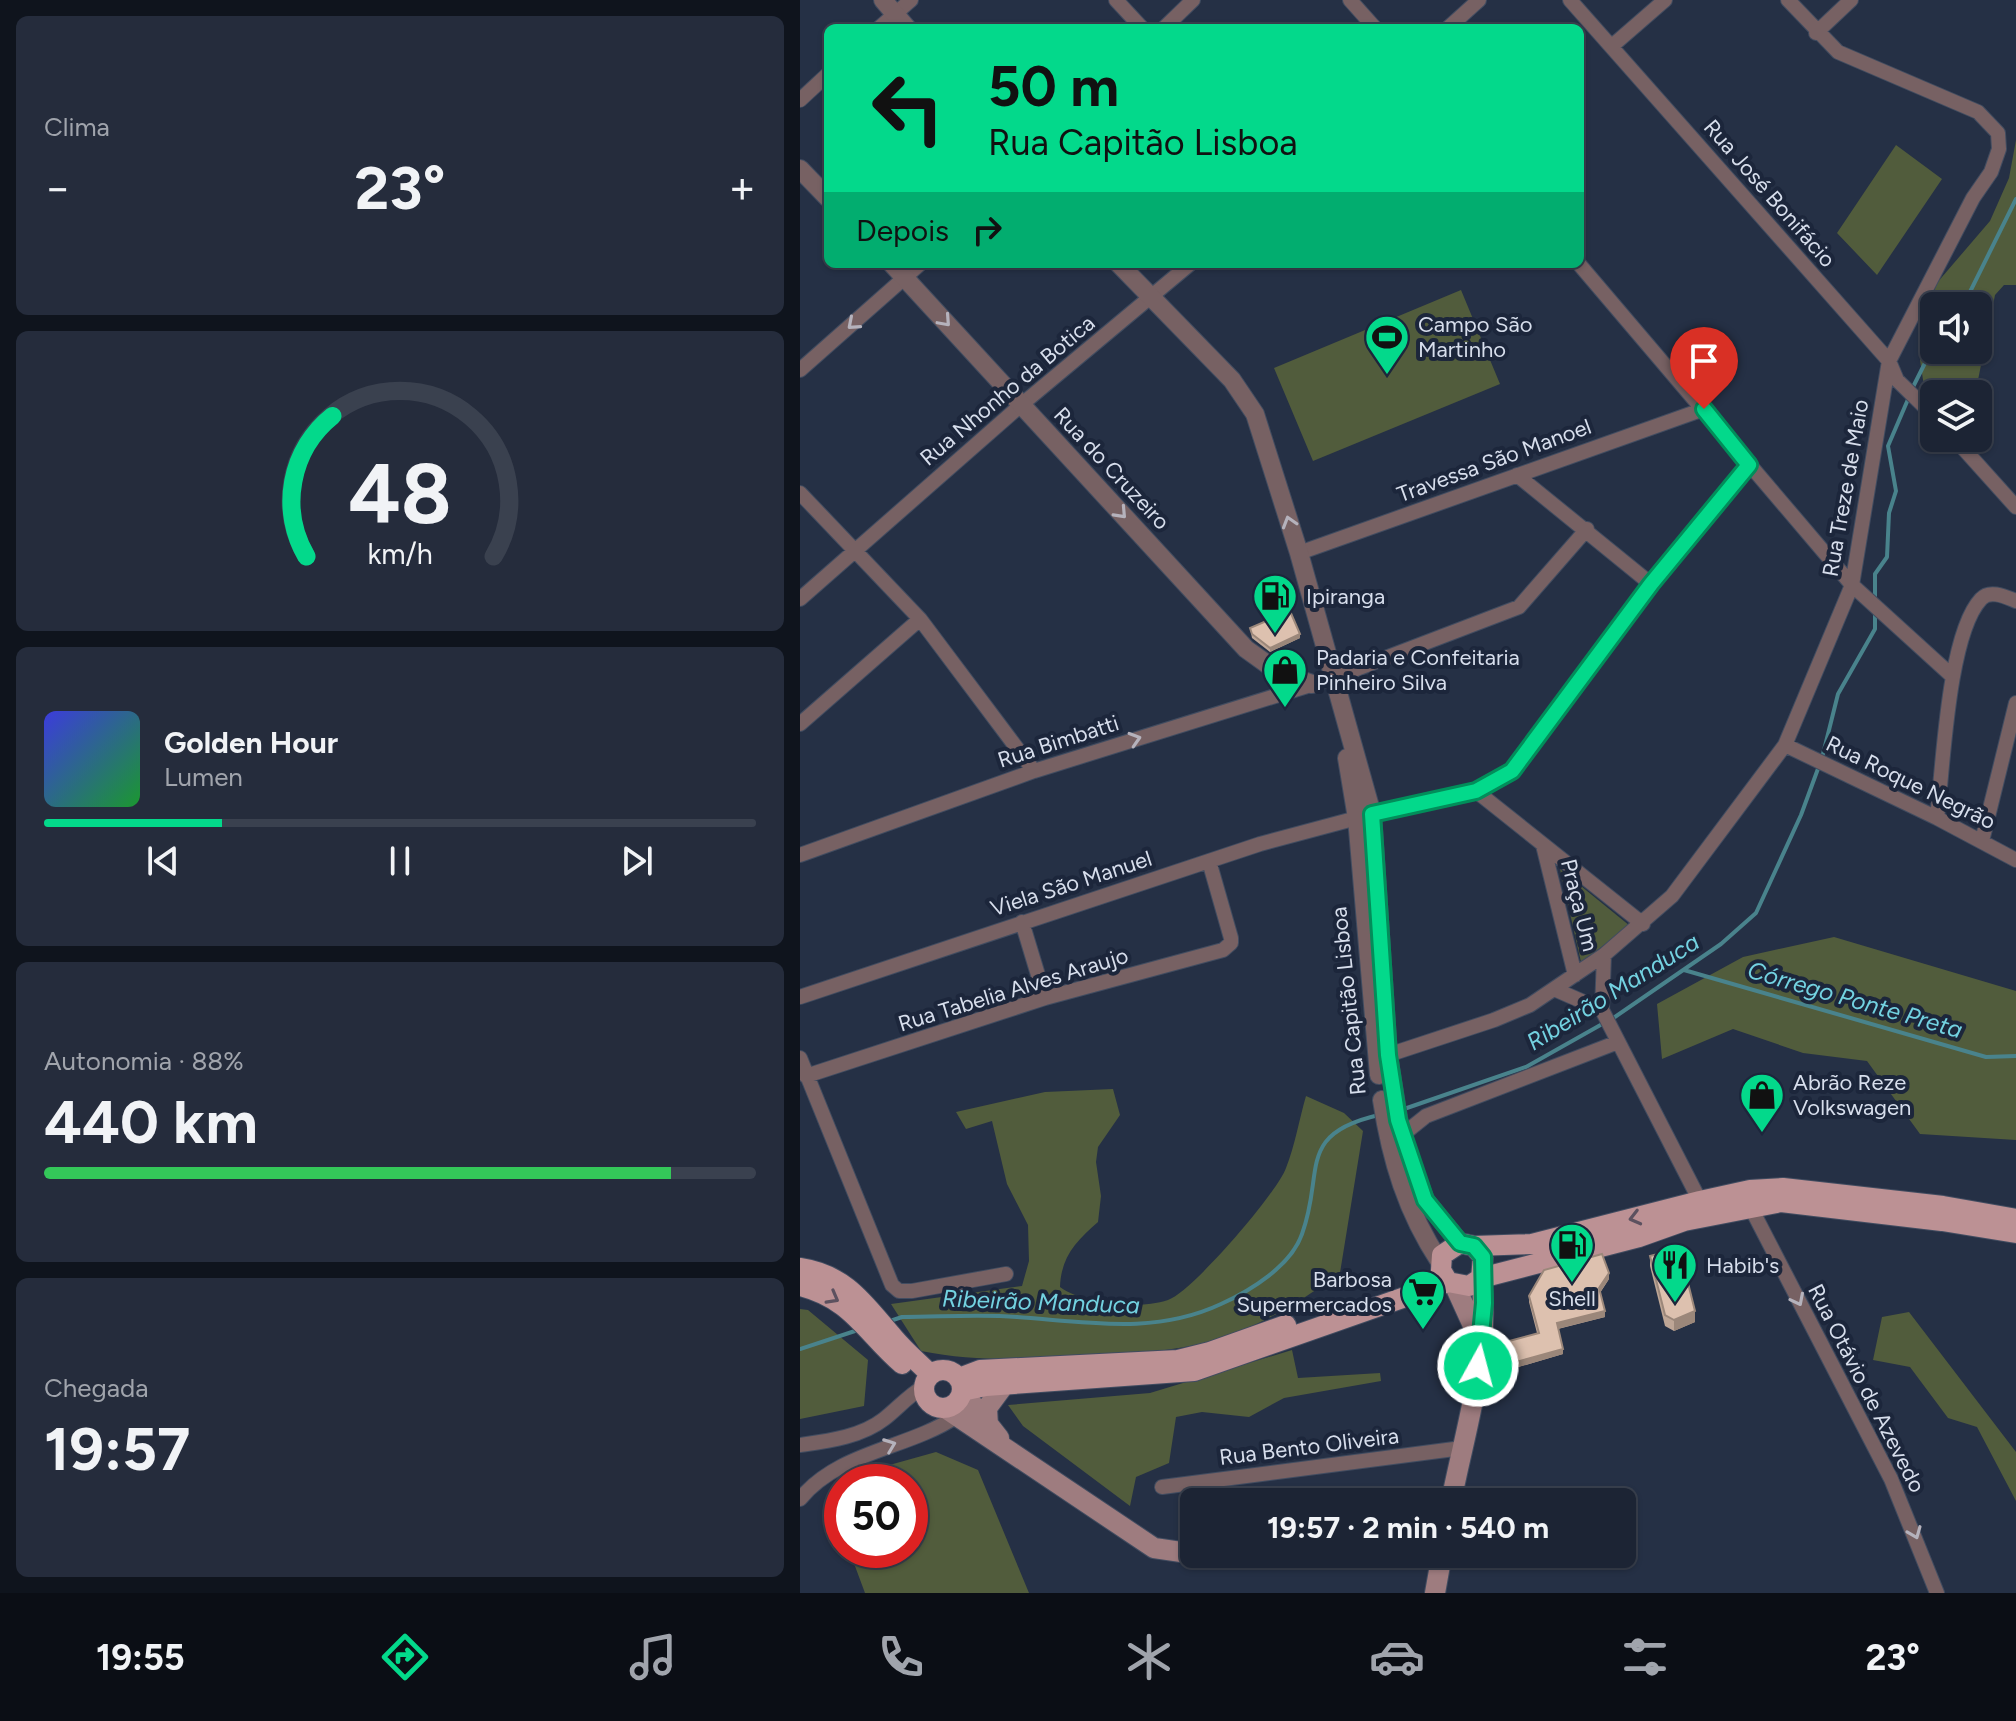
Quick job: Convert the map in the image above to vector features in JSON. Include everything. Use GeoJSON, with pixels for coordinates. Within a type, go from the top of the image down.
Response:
{"type":"FeatureCollection","features":[{"type":"Feature","properties":{"kind":"main road"},"geometry":{"type":"LineString","coordinates":[[1481,1345],[1446,1275],[1447,1249],[1467,1245],[1532,1244],[1750,1190],[1804,1189],[2016,1219]]}},
{"type":"Feature","properties":{"kind":"main road"},"geometry":{"type":"LineString","coordinates":[[951,1412],[961,1385],[980,1370],[1141,1364],[1199,1355],[1446,1275],[1469,1286],[1481,1278],[1750,1206],[1781,1202],[1810,1204],[2016,1233]]}},
{"type":"Feature","properties":{"kind":"main road"},"geometry":{"type":"LineString","coordinates":[[1454,1488],[1481,1345],[1484,1303],[1481,1278],[1483,1257],[1467,1245]]}},
{"type":"Feature","properties":{"kind":"main road"},"geometry":{"type":"LineString","coordinates":[[800,1268],[835,1277],[858,1293],[869,1317],[885,1340],[926,1381],[929,1403],[951,1412],[1154,1548],[1180,1552]]}},
{"type":"Feature","properties":{"kind":"main road"},"geometry":{"type":"LineString","coordinates":[[961,1385],[1004,1385],[1194,1371],[1446,1275]]}},
{"type":"Feature","properties":{"kind":"main road"},"geometry":{"type":"LineString","coordinates":[[800,1286],[869,1317]]}},
{"type":"Feature","properties":{"kind":"main road"},"geometry":{"type":"LineString","coordinates":[[926,1381],[946,1370],[961,1385],[1012,1454]]}},
{"type":"Feature","properties":{"kind":"main road"},"geometry":{"type":"LineString","coordinates":[[988,1425],[987,1408],[1004,1385]]}},
{"type":"Feature","properties":{"kind":"main road"},"geometry":{"type":"LineString","coordinates":[[1435,1593],[1439,1568]]}},
{"type":"Feature","properties":{"kind":"street"},"geometry":{"type":"LineString","coordinates":[[895,14],[911,0]]}},
{"type":"Feature","properties":{"kind":"street"},"geometry":{"type":"LineString","coordinates":[[1116,0],[1138,24]]}},
{"type":"Feature","properties":{"kind":"street"},"geometry":{"type":"LineString","coordinates":[[1168,24],[1193,0]]}},
{"type":"Feature","properties":{"kind":"street"},"geometry":{"type":"LineString","coordinates":[[1350,0],[1371,24]]}},
{"type":"Feature","properties":{"kind":"street"},"geometry":{"type":"LineString","coordinates":[[1452,24],[1479,0]]}},
{"type":"Feature","properties":{"kind":"street","name":"Rua José Bonifácio"},"geometry":{"type":"LineString","coordinates":[[1570,0],[1889,361],[1897,380],[1920,402]]}},
{"type":"Feature","properties":{"kind":"street"},"geometry":{"type":"LineString","coordinates":[[1612,46],[1665,0]]}},
{"type":"Feature","properties":{"kind":"street","name":"Rua Treze de Maio"},"geometry":{"type":"LineString","coordinates":[[1388,1055],[1494,1020],[1554,989],[1604,955],[1672,896],[1715,844],[1785,745],[1852,585],[1889,361],[1973,198],[1991,172],[1999,149],[1998,133],[1978,112],[1838,52],[1816,33],[1788,0]]}},
{"type":"Feature","properties":{"kind":"street"},"geometry":{"type":"LineString","coordinates":[[1816,33],[1851,0]]}},
{"type":"Feature","properties":{"kind":"street"},"geometry":{"type":"LineString","coordinates":[[800,100],[824,78]]}},
{"type":"Feature","properties":{"kind":"street"},"geometry":{"type":"LineString","coordinates":[[800,169],[824,194]]}},
{"type":"Feature","properties":{"kind":"street","name":"Rua do Cruzeiro"},"geometry":{"type":"LineString","coordinates":[[896,268],[1246,649],[1278,672],[1312,684]]}},
{"type":"Feature","properties":{"kind":"street"},"geometry":{"type":"LineString","coordinates":[[800,370],[916,268]]}},
{"type":"Feature","properties":{"kind":"street","name":"Rua Capitão Lisboa"},"geometry":{"type":"LineString","coordinates":[[1123,268],[1232,380],[1255,414],[1299,553],[1346,724],[1364,816],[1388,1055],[1387,1090]]}},
{"type":"Feature","properties":{"kind":"street","name":"Rua Nhonho da Botica"},"geometry":{"type":"LineString","coordinates":[[800,599],[1021,405],[1185,268]]}},
{"type":"Feature","properties":{"kind":"street"},"geometry":{"type":"LineString","coordinates":[[1582,268],[1852,585],[1951,675]]}},
{"type":"Feature","properties":{"kind":"street","name":"Travessa São Manoel"},"geometry":{"type":"LineString","coordinates":[[1299,553],[1704,409]]}},
{"type":"Feature","properties":{"kind":"street"},"geometry":{"type":"LineString","coordinates":[[1967,452],[2016,507]]}},
{"type":"Feature","properties":{"kind":"street","name":"Viela São Manuel"},"geometry":{"type":"LineString","coordinates":[[800,997],[1209,861],[1364,816],[1476,791],[1512,771],[1651,584],[1749,465]]}},
{"type":"Feature","properties":{"kind":"street"},"geometry":{"type":"LineString","coordinates":[[1517,475],[1651,584]]}},
{"type":"Feature","properties":{"kind":"street"},"geometry":{"type":"LineString","coordinates":[[800,493],[920,619],[1034,771]]}},
{"type":"Feature","properties":{"kind":"street","name":"Rua Bimbatti"},"geometry":{"type":"LineString","coordinates":[[800,855],[1034,771],[1333,678],[1519,607],[1587,529]]}},
{"type":"Feature","properties":{"kind":"street"},"geometry":{"type":"LineString","coordinates":[[1937,818],[1951,675],[1982,597],[1990,594],[2016,601]]}},
{"type":"Feature","properties":{"kind":"street"},"geometry":{"type":"LineString","coordinates":[[800,724],[920,619]]}},
{"type":"Feature","properties":{"kind":"street"},"geometry":{"type":"LineString","coordinates":[[1982,841],[2016,703]]}},
{"type":"Feature","properties":{"kind":"street","name":"Rua Roque Negrão"},"geometry":{"type":"LineString","coordinates":[[1785,745],[2016,860]]}},
{"type":"Feature","properties":{"kind":"street"},"geometry":{"type":"LineString","coordinates":[[1476,791],[1643,924]]}},
{"type":"Feature","properties":{"kind":"street","name":"Rua Capitão Lisboa"},"geometry":{"type":"LineString","coordinates":[[1364,816],[1387,1090],[1395,1126],[1425,1200],[1467,1245]]}},
{"type":"Feature","properties":{"kind":"street","name":"Praça Um"},"geometry":{"type":"LineString","coordinates":[[1543,845],[1575,975]]}},
{"type":"Feature","properties":{"kind":"street","name":"Rua Tabelia Alves Araujo"},"geometry":{"type":"LineString","coordinates":[[806,1076],[1045,998],[1210,953],[1231,943],[1209,861]]}},
{"type":"Feature","properties":{"kind":"street"},"geometry":{"type":"LineString","coordinates":[[1022,922],[1045,998]]}},
{"type":"Feature","properties":{"kind":"street"},"geometry":{"type":"LineString","coordinates":[[1604,955],[1603,1012],[1700,1201]]}},
{"type":"Feature","properties":{"kind":"street"},"geometry":{"type":"LineString","coordinates":[[1554,989],[1603,1012]]}},
{"type":"Feature","properties":{"kind":"street"},"geometry":{"type":"LineString","coordinates":[[1395,1126],[1426,1116],[1615,1036]]}},
{"type":"Feature","properties":{"kind":"street"},"geometry":{"type":"LineString","coordinates":[[800,1058],[892,1285],[899,1291],[912,1291],[1006,1274]]}},
{"type":"Feature","properties":{"kind":"street","name":"Rua Capitão Lisboa"},"geometry":{"type":"LineString","coordinates":[[1395,1126],[1388,1146],[1401,1184],[1416,1223],[1446,1275]]}},
{"type":"Feature","properties":{"kind":"street","name":"Rua Otávio de Azevedo"},"geometry":{"type":"LineString","coordinates":[[1750,1206],[1891,1479],[1937,1593]]}},
{"type":"Feature","properties":{"kind":"street"},"geometry":{"type":"LineString","coordinates":[[800,1445],[859,1432],[884,1419],[926,1381]]}},
{"type":"Feature","properties":{"kind":"street"},"geometry":{"type":"LineString","coordinates":[[800,1499],[809,1488],[871,1452],[945,1424],[951,1412]]}},
{"type":"Feature","properties":{"kind":"street","name":"Rua Bento Oliveira"},"geometry":{"type":"LineString","coordinates":[[1162,1487],[1462,1448]]}},
{"type":"Feature","properties":{"kind":"green space"},"geometry":{"type":"Polygon","coordinates":[[[2016,140],[2016,285],[2004,285],[1995,295],[1992,310],[1992,292],[1934,292],[1936,284],[1990,221],[2009,178],[2016,140]]]}},
{"type":"Feature","properties":{"kind":"green space"},"geometry":{"type":"Polygon","coordinates":[[[1896,145],[1942,179],[1877,275],[1837,233],[1896,145]]]}},
{"type":"Feature","properties":{"kind":"green space","name":"Campo São Martinho"},"geometry":{"type":"Polygon","coordinates":[[[1461,290],[1500,384],[1313,461],[1274,368],[1461,290]]]}},
{"type":"Feature","properties":{"kind":"green space"},"geometry":{"type":"Polygon","coordinates":[[[1921,364],[1981,364],[1978,380],[1923,380],[1921,364]]]}},
{"type":"Feature","properties":{"kind":"green space"},"geometry":{"type":"Polygon","coordinates":[[[1560,869],[1630,926],[1581,962],[1560,869]]]}},
{"type":"Feature","properties":{"kind":"green space"},"geometry":{"type":"Polygon","coordinates":[[[1834,937],[2016,991],[2016,1140],[1920,1134],[1867,1061],[1803,1053],[1733,1029],[1662,1059],[1657,1004],[1743,957],[1834,937]]]}},
{"type":"Feature","properties":{"kind":"green space"},"geometry":{"type":"Polygon","coordinates":[[[1113,1089],[1120,1115],[1098,1147],[1096,1162],[1101,1196],[1098,1222],[1071,1250],[1063,1267],[1060,1287],[1097,1302],[1127,1305],[1156,1303],[1180,1293],[1233,1240],[1279,1181],[1289,1159],[1306,1096],[1344,1113],[1363,1131],[1339,1279],[1249,1328],[1182,1348],[1009,1359],[921,1351],[891,1304],[1022,1286],[1029,1261],[1028,1225],[1007,1184],[992,1121],[966,1129],[956,1112],[1045,1092],[1113,1089]]]}},
{"type":"Feature","properties":{"kind":"green space"},"geometry":{"type":"Polygon","coordinates":[[[800,1309],[808,1310],[868,1360],[864,1406],[800,1419],[800,1309]]]}},
{"type":"Feature","properties":{"kind":"green space"},"geometry":{"type":"Polygon","coordinates":[[[1909,1312],[2016,1452],[2016,1501],[1977,1427],[1948,1418],[1910,1367],[1873,1360],[1882,1317],[1909,1312]]]}},
{"type":"Feature","properties":{"kind":"green space"},"geometry":{"type":"Polygon","coordinates":[[[1292,1350],[1298,1378],[1380,1373],[1381,1381],[1284,1398],[1249,1417],[1202,1412],[1176,1417],[1169,1463],[1136,1477],[1130,1506],[1023,1426],[1008,1405],[1150,1393],[1292,1350]]]}},
{"type":"Feature","properties":{"kind":"green space"},"geometry":{"type":"Polygon","coordinates":[[[936,1452],[978,1470],[1029,1593],[865,1593],[856,1568],[928,1568],[928,1464],[893,1464],[936,1452]]]}},
{"type":"Feature","properties":{"kind":"building","name":"Ipiranga"},"geometry":{"type":"Polygon","coordinates":[[[1290,611],[1300,634],[1270,648],[1252,634],[1250,628],[1290,611]]]}},
{"type":"Feature","properties":{"kind":"building","name":"Habib's"},"geometry":{"type":"Polygon","coordinates":[[[1666,1252],[1673,1274],[1685,1271],[1695,1311],[1674,1320],[1665,1315],[1650,1256],[1666,1252]]]}},
{"type":"Feature","properties":{"kind":"building"},"geometry":{"type":"Polygon","coordinates":[[[1602,1254],[1609,1273],[1599,1288],[1605,1311],[1557,1323],[1563,1349],[1491,1369],[1494,1345],[1539,1333],[1529,1296],[1544,1270],[1602,1254]]]}},
{"type":"Feature","properties":{"kind":"waterway","name":"Ribeirão Manduca"},"geometry":{"type":"LineString","coordinates":[[1970,292],[2016,199]]}},
{"type":"Feature","properties":{"kind":"waterway","name":"Ribeirão Manduca"},"geometry":{"type":"LineString","coordinates":[[1912,389],[1924,364]]}},
{"type":"Feature","properties":{"kind":"waterway","name":"Ribeirão Manduca"},"geometry":{"type":"LineString","coordinates":[[1875,602],[1875,574],[1887,557],[1889,513],[1896,491],[1888,446],[1909,397]]}},
{"type":"Feature","properties":{"kind":"waterway","name":"Ribeirão Manduca"},"geometry":{"type":"LineString","coordinates":[[1822,758],[1838,694],[1875,629],[1875,611]]}},
{"type":"Feature","properties":{"kind":"waterway","name":"Ribeirão Manduca"},"geometry":{"type":"LineString","coordinates":[[1612,1019],[1721,944],[1756,913],[1801,815],[1819,766]]}},
{"type":"Feature","properties":{"kind":"waterway","name":"Córrego Ponte Preta"},"geometry":{"type":"LineString","coordinates":[[1684,970],[1986,1057],[2016,1056]]}},
{"type":"Feature","properties":{"kind":"waterway","name":"Ribeirão Manduca"},"geometry":{"type":"LineString","coordinates":[[1404,1109],[1526,1067],[1604,1023]]}},
{"type":"Feature","properties":{"kind":"waterway","name":"Ribeirão Manduca"},"geometry":{"type":"LineString","coordinates":[[890,1321],[902,1317],[988,1316],[1146,1323],[1196,1314],[1221,1304],[1268,1276],[1297,1246],[1308,1212],[1318,1158],[1324,1145],[1335,1133],[1353,1123],[1379,1115]]}},
{"type":"Feature","properties":{"kind":"waterway","name":"Ribeirão Manduca"},"geometry":{"type":"LineString","coordinates":[[800,1349],[858,1330]]}},
{"type":"Feature","properties":{"kind":"place","name":"Campo São Martinho"},"geometry":{"type":"Point","coordinates":[1387,376]}},
{"type":"Feature","properties":{"kind":"place","name":"Ipiranga"},"geometry":{"type":"Point","coordinates":[1275,635]}},
{"type":"Feature","properties":{"kind":"place","name":"Padaria e Confeitaria Pinheiro Silva"},"geometry":{"type":"Point","coordinates":[1285,709]}},
{"type":"Feature","properties":{"kind":"place","name":"Abrão Reze Volkswagen"},"geometry":{"type":"Point","coordinates":[1762,1134]}},
{"type":"Feature","properties":{"kind":"place","name":"Shell"},"geometry":{"type":"Point","coordinates":[1572,1284]}},
{"type":"Feature","properties":{"kind":"place","name":"Habib's"},"geometry":{"type":"Point","coordinates":[1675,1304]}},
{"type":"Feature","properties":{"kind":"place","name":"Barbosa Supermercados"},"geometry":{"type":"Point","coordinates":[1423,1331]}},
{"type":"Feature","properties":{"kind":"route"},"geometry":{"type":"LineString","coordinates":[[1478,1366],[1484,1303],[1481,1278],[1485,1264],[1483,1257],[1474,1246],[1460,1243],[1425,1200],[1401,1136],[1388,1055],[1372,814],[1476,791],[1499,781],[1512,771],[1651,584],[1749,465],[1704,409]]}}]}
